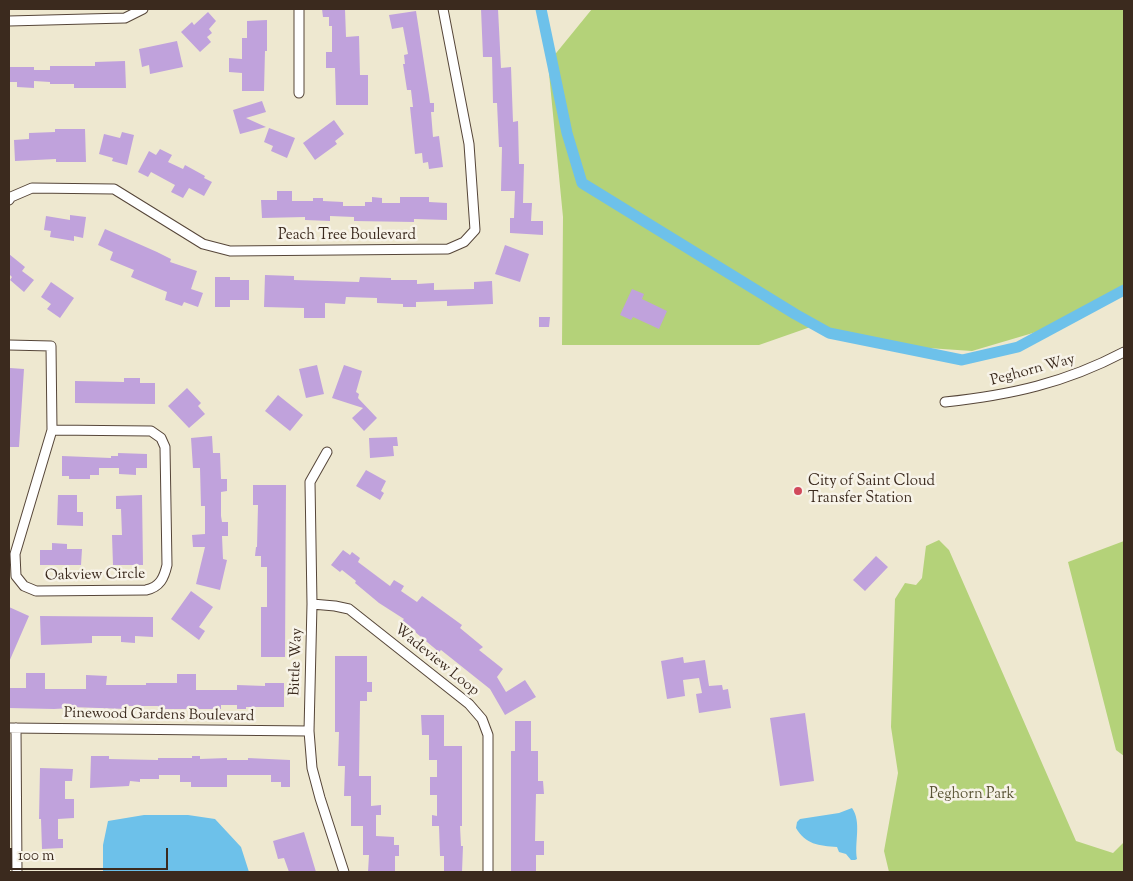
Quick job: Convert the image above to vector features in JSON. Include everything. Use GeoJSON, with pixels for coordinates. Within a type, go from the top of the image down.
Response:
{"type":"FeatureCollection","features":[{"type":"Feature","properties":{"kind":"street"},"geometry":{"type":"LineString","coordinates":[[9,21],[125,18],[143,9]]}},
{"type":"Feature","properties":{"kind":"street"},"geometry":{"type":"LineString","coordinates":[[299,9],[299,93]]}},
{"type":"Feature","properties":{"kind":"street","name":"Peach Tree Boulevard"},"geometry":{"type":"LineString","coordinates":[[9,200],[11,197],[32,188],[114,189],[203,244],[230,251],[448,249],[464,242],[475,230],[469,144],[443,9]]}},
{"type":"Feature","properties":{"kind":"street","name":"Oakview Circle"},"geometry":{"type":"LineString","coordinates":[[9,345],[51,346],[52,430],[15,554],[16,576],[24,586],[36,590],[146,590],[154,588],[164,578],[167,565],[165,447],[161,438],[151,431],[52,430]]}},
{"type":"Feature","properties":{"kind":"street","name":"Peghorn Way"},"geometry":{"type":"LineString","coordinates":[[945,402],[1010,394],[1077,374],[1124,352]]}},
{"type":"Feature","properties":{"kind":"street","name":"Bittle Way"},"geometry":{"type":"LineString","coordinates":[[327,452],[310,482],[312,604],[309,731],[312,768],[344,872]]}},
{"type":"Feature","properties":{"kind":"street","name":"Wadeview Loop"},"geometry":{"type":"LineString","coordinates":[[312,604],[349,609],[469,704],[482,718],[488,735],[488,872]]}},
{"type":"Feature","properties":{"kind":"street"},"geometry":{"type":"LineString","coordinates":[[13,728],[17,872]]}},
{"type":"Feature","properties":{"kind":"street","name":"Pinewood Gardens Boulevard"},"geometry":{"type":"LineString","coordinates":[[13,728],[309,731]]}},
{"type":"Feature","properties":{"kind":"green space"},"geometry":{"type":"Polygon","coordinates":[[[592,9],[1124,9],[1124,295],[1070,322],[972,351],[869,344],[819,324],[759,345],[562,345],[563,217],[548,63],[592,9]]]}},
{"type":"Feature","properties":{"kind":"green space","name":"Peghorn Park"},"geometry":{"type":"Polygon","coordinates":[[[939,540],[949,550],[1076,841],[1113,853],[1124,842],[1124,872],[889,872],[884,851],[898,773],[891,727],[895,599],[905,583],[916,585],[922,578],[926,546],[939,540]]]}},
{"type":"Feature","properties":{"kind":"green space"},"geometry":{"type":"Polygon","coordinates":[[[1124,541],[1124,756],[1116,750],[1068,562],[1124,541]]]}},
{"type":"Feature","properties":{"kind":"water"},"geometry":{"type":"Polygon","coordinates":[[[852,808],[857,820],[857,859],[855,860],[851,860],[846,854],[839,852],[837,847],[818,845],[808,841],[796,828],[797,822],[800,819],[839,813],[852,808]]]}},
{"type":"Feature","properties":{"kind":"water"},"geometry":{"type":"Polygon","coordinates":[[[144,815],[188,815],[215,819],[241,847],[249,872],[103,872],[103,845],[108,821],[144,815]]]}},
{"type":"Feature","properties":{"kind":"building"},"geometry":{"type":"Polygon","coordinates":[[[322,9],[345,9],[346,37],[359,36],[360,75],[368,75],[368,105],[336,105],[335,68],[326,68],[326,52],[332,52],[332,26],[329,26],[329,17],[323,17],[322,9]]]}},
{"type":"Feature","properties":{"kind":"building"},"geometry":{"type":"Polygon","coordinates":[[[481,9],[498,9],[501,68],[511,67],[513,122],[518,121],[519,164],[524,164],[523,203],[532,203],[531,221],[543,221],[543,235],[510,233],[510,218],[514,218],[515,191],[501,191],[502,147],[499,147],[497,103],[493,103],[492,57],[483,57],[481,9]]]}},
{"type":"Feature","properties":{"kind":"building"},"geometry":{"type":"Polygon","coordinates":[[[416,11],[430,103],[434,103],[434,112],[431,112],[433,137],[439,136],[443,167],[429,169],[428,162],[423,163],[422,153],[415,154],[410,107],[413,107],[411,90],[407,90],[403,64],[405,64],[404,55],[408,54],[403,27],[392,29],[389,15],[416,11]]]}},
{"type":"Feature","properties":{"kind":"building"},"geometry":{"type":"Polygon","coordinates":[[[208,12],[216,21],[209,29],[212,33],[207,37],[211,42],[200,52],[181,32],[192,22],[194,25],[208,12]]]}},
{"type":"Feature","properties":{"kind":"building"},"geometry":{"type":"Polygon","coordinates":[[[267,20],[264,91],[242,91],[242,73],[229,72],[229,58],[242,59],[242,38],[247,38],[247,21],[267,20]]]}},
{"type":"Feature","properties":{"kind":"building"},"geometry":{"type":"Polygon","coordinates":[[[177,41],[183,67],[150,74],[149,65],[142,67],[139,49],[177,41]]]}},
{"type":"Feature","properties":{"kind":"building"},"geometry":{"type":"Polygon","coordinates":[[[125,61],[126,88],[74,88],[74,84],[50,84],[50,82],[34,81],[34,88],[17,87],[17,82],[9,82],[9,67],[34,67],[34,70],[50,70],[50,66],[95,66],[95,62],[125,61]]]}},
{"type":"Feature","properties":{"kind":"building"},"geometry":{"type":"Polygon","coordinates":[[[262,101],[266,112],[246,118],[266,127],[240,134],[233,110],[262,101]]]}},
{"type":"Feature","properties":{"kind":"building"},"geometry":{"type":"Polygon","coordinates":[[[334,120],[344,134],[335,141],[337,144],[315,160],[303,143],[334,120]]]}},
{"type":"Feature","properties":{"kind":"building"},"geometry":{"type":"Polygon","coordinates":[[[269,128],[295,138],[287,158],[271,151],[273,146],[264,142],[269,128]]]}},
{"type":"Feature","properties":{"kind":"building"},"geometry":{"type":"Polygon","coordinates":[[[55,129],[85,129],[86,162],[56,162],[56,159],[15,161],[14,140],[29,139],[29,133],[55,132],[55,129]]]}},
{"type":"Feature","properties":{"kind":"building"},"geometry":{"type":"Polygon","coordinates":[[[122,132],[134,135],[127,165],[112,161],[113,158],[99,154],[104,134],[120,138],[122,132]]]}},
{"type":"Feature","properties":{"kind":"building"},"geometry":{"type":"Polygon","coordinates":[[[160,149],[172,155],[168,162],[183,169],[185,165],[212,182],[204,196],[189,188],[183,198],[171,192],[175,185],[151,172],[148,177],[138,172],[149,151],[156,155],[160,149]]]}},
{"type":"Feature","properties":{"kind":"building"},"geometry":{"type":"Polygon","coordinates":[[[277,191],[292,191],[292,201],[313,201],[313,198],[323,198],[323,201],[343,202],[343,206],[365,206],[365,202],[372,202],[372,197],[382,198],[382,203],[400,203],[400,197],[429,197],[429,202],[447,203],[447,220],[414,219],[414,222],[354,221],[354,217],[330,216],[330,221],[305,220],[305,217],[262,218],[261,200],[277,200],[277,191]]]}},
{"type":"Feature","properties":{"kind":"building"},"geometry":{"type":"Polygon","coordinates":[[[70,215],[86,217],[83,238],[74,236],[74,241],[50,237],[51,231],[44,230],[46,216],[70,220],[70,215]]]}},
{"type":"Feature","properties":{"kind":"building"},"geometry":{"type":"Polygon","coordinates":[[[105,229],[171,259],[170,262],[197,271],[191,289],[203,293],[198,307],[184,302],[182,306],[165,300],[167,292],[131,277],[134,270],[110,260],[113,252],[98,245],[105,229]]]}},
{"type":"Feature","properties":{"kind":"building"},"geometry":{"type":"Polygon","coordinates":[[[505,245],[529,254],[520,282],[495,274],[505,245]]]}},
{"type":"Feature","properties":{"kind":"building"},"geometry":{"type":"Polygon","coordinates":[[[9,254],[25,267],[22,271],[34,280],[24,292],[10,280],[12,277],[9,274],[9,254]]]}},
{"type":"Feature","properties":{"kind":"building"},"geometry":{"type":"Polygon","coordinates":[[[265,275],[294,276],[294,280],[359,282],[360,277],[417,280],[417,284],[434,283],[434,290],[474,289],[474,282],[492,281],[493,304],[447,306],[447,301],[416,302],[416,307],[403,307],[403,304],[377,303],[377,298],[346,297],[345,304],[325,303],[325,318],[304,318],[304,308],[264,307],[265,275]]]}},
{"type":"Feature","properties":{"kind":"building"},"geometry":{"type":"Polygon","coordinates":[[[215,277],[230,277],[230,280],[249,280],[249,300],[230,300],[230,307],[215,307],[215,277]]]}},
{"type":"Feature","properties":{"kind":"building"},"geometry":{"type":"Polygon","coordinates":[[[51,282],[74,298],[60,318],[47,309],[51,304],[41,297],[51,282]]]}},
{"type":"Feature","properties":{"kind":"building"},"geometry":{"type":"Polygon","coordinates":[[[632,289],[644,294],[642,299],[667,311],[659,329],[633,317],[631,320],[620,315],[632,289]]]}},
{"type":"Feature","properties":{"kind":"building"},"geometry":{"type":"Polygon","coordinates":[[[539,317],[550,317],[549,327],[539,327],[539,317]]]}},
{"type":"Feature","properties":{"kind":"building"},"geometry":{"type":"Polygon","coordinates":[[[317,365],[324,394],[306,398],[299,369],[317,365]]]}},
{"type":"Feature","properties":{"kind":"building"},"geometry":{"type":"Polygon","coordinates":[[[344,365],[362,371],[356,392],[359,394],[358,398],[377,418],[364,431],[352,418],[363,408],[332,398],[344,365]]]}},
{"type":"Feature","properties":{"kind":"building"},"geometry":{"type":"Polygon","coordinates":[[[10,368],[24,369],[19,447],[9,447],[10,368]]]}},
{"type":"Feature","properties":{"kind":"building"},"geometry":{"type":"Polygon","coordinates":[[[124,378],[140,378],[140,383],[155,383],[155,404],[75,403],[75,381],[124,382],[124,378]]]}},
{"type":"Feature","properties":{"kind":"building"},"geometry":{"type":"Polygon","coordinates":[[[187,388],[201,403],[198,406],[205,414],[189,428],[168,406],[187,388]]]}},
{"type":"Feature","properties":{"kind":"building"},"geometry":{"type":"Polygon","coordinates":[[[278,395],[303,415],[290,431],[265,411],[278,395]]]}},
{"type":"Feature","properties":{"kind":"building"},"geometry":{"type":"Polygon","coordinates":[[[212,436],[213,453],[220,453],[221,479],[227,479],[227,491],[221,492],[221,516],[222,522],[228,522],[228,536],[222,536],[223,559],[227,560],[220,590],[196,584],[205,547],[193,547],[192,535],[205,534],[205,506],[201,506],[200,468],[193,468],[191,438],[212,436]]]}},
{"type":"Feature","properties":{"kind":"building"},"geometry":{"type":"Polygon","coordinates":[[[397,437],[398,446],[393,446],[394,456],[370,458],[369,438],[397,437]]]}},
{"type":"Feature","properties":{"kind":"building"},"geometry":{"type":"Polygon","coordinates":[[[118,453],[147,454],[147,468],[136,468],[136,475],[119,474],[119,468],[99,468],[99,475],[90,475],[90,479],[69,479],[69,476],[62,476],[62,456],[111,458],[111,456],[118,456],[118,453]]]}},
{"type":"Feature","properties":{"kind":"building"},"geometry":{"type":"Polygon","coordinates":[[[366,470],[386,481],[381,491],[384,493],[380,500],[356,486],[366,470]]]}},
{"type":"Feature","properties":{"kind":"building"},"geometry":{"type":"Polygon","coordinates":[[[253,485],[286,485],[285,657],[261,657],[261,607],[267,607],[267,567],[261,567],[261,556],[255,556],[258,505],[253,505],[253,485]]]}},
{"type":"Feature","properties":{"kind":"building"},"geometry":{"type":"Polygon","coordinates":[[[58,495],[77,495],[77,512],[83,512],[83,526],[57,525],[58,495]]]}},
{"type":"Feature","properties":{"kind":"building"},"geometry":{"type":"Polygon","coordinates":[[[142,495],[143,565],[113,565],[112,535],[122,535],[121,509],[116,509],[116,496],[142,495]]]}},
{"type":"Feature","properties":{"kind":"building"},"geometry":{"type":"Polygon","coordinates":[[[52,543],[67,544],[67,549],[82,549],[81,565],[40,565],[40,550],[52,550],[52,543]]]}},
{"type":"Feature","properties":{"kind":"building"},"geometry":{"type":"Polygon","coordinates":[[[343,550],[350,555],[352,552],[360,558],[358,562],[390,586],[394,580],[404,586],[401,591],[417,602],[422,596],[462,625],[460,628],[483,647],[479,650],[503,669],[497,677],[506,692],[525,680],[536,697],[505,715],[490,689],[441,650],[439,652],[402,621],[404,619],[379,603],[342,570],[340,572],[331,565],[343,550]]]}},
{"type":"Feature","properties":{"kind":"building"},"geometry":{"type":"Polygon","coordinates":[[[876,556],[888,567],[865,591],[853,580],[876,556]]]}},
{"type":"Feature","properties":{"kind":"building"},"geometry":{"type":"Polygon","coordinates":[[[191,591],[213,607],[199,627],[205,631],[199,640],[171,619],[191,591]]]}},
{"type":"Feature","properties":{"kind":"building"},"geometry":{"type":"Polygon","coordinates":[[[9,607],[29,616],[9,662],[9,607]]]}},
{"type":"Feature","properties":{"kind":"building"},"geometry":{"type":"Polygon","coordinates":[[[40,616],[153,617],[153,637],[135,636],[135,643],[121,642],[121,636],[92,636],[92,643],[41,645],[40,616]]]}},
{"type":"Feature","properties":{"kind":"building"},"geometry":{"type":"Polygon","coordinates":[[[335,656],[367,656],[367,682],[372,682],[372,692],[367,692],[367,701],[360,701],[359,776],[371,776],[371,806],[381,805],[381,815],[376,815],[376,836],[394,837],[394,845],[399,845],[399,856],[395,856],[395,872],[368,872],[369,855],[363,855],[363,826],[351,826],[351,796],[344,796],[345,766],[338,766],[339,732],[335,732],[335,656]]]}},
{"type":"Feature","properties":{"kind":"building"},"geometry":{"type":"Polygon","coordinates":[[[683,657],[684,663],[705,660],[709,686],[722,685],[723,690],[728,689],[731,708],[699,713],[696,694],[702,693],[699,678],[683,680],[685,696],[667,699],[661,661],[683,657]]]}},
{"type":"Feature","properties":{"kind":"building"},"geometry":{"type":"Polygon","coordinates":[[[26,673],[45,673],[45,689],[86,689],[86,675],[107,676],[106,685],[146,685],[146,683],[177,683],[177,674],[196,674],[196,690],[237,690],[237,685],[265,686],[265,683],[284,683],[284,707],[246,707],[246,709],[237,709],[237,705],[221,705],[221,709],[158,709],[158,706],[127,706],[126,709],[71,707],[54,709],[9,708],[9,688],[26,688],[26,673]]]}},
{"type":"Feature","properties":{"kind":"building"},"geometry":{"type":"Polygon","coordinates":[[[805,713],[814,781],[780,786],[770,718],[805,713]]]}},
{"type":"Feature","properties":{"kind":"building"},"geometry":{"type":"Polygon","coordinates":[[[421,715],[444,715],[444,746],[462,746],[462,826],[460,826],[461,846],[463,846],[462,872],[444,872],[444,856],[440,856],[439,826],[432,826],[432,815],[437,816],[437,795],[430,795],[430,777],[437,777],[437,760],[429,760],[429,735],[422,735],[421,715]]]}},
{"type":"Feature","properties":{"kind":"building"},"geometry":{"type":"Polygon","coordinates":[[[515,721],[531,721],[531,751],[538,751],[538,781],[543,781],[544,794],[536,794],[535,841],[544,841],[544,855],[536,855],[536,872],[511,872],[511,751],[515,751],[515,721]]]}},
{"type":"Feature","properties":{"kind":"building"},"geometry":{"type":"Polygon","coordinates":[[[91,756],[109,756],[109,759],[158,760],[158,758],[192,758],[192,756],[200,756],[200,759],[227,758],[227,760],[248,760],[248,758],[290,760],[290,787],[281,787],[281,782],[271,782],[271,775],[227,775],[227,787],[191,787],[191,782],[180,782],[180,775],[159,775],[159,779],[140,779],[140,782],[130,781],[129,786],[90,788],[91,756]]]}},
{"type":"Feature","properties":{"kind":"building"},"geometry":{"type":"Polygon","coordinates":[[[40,768],[73,769],[72,781],[65,781],[65,799],[74,799],[74,818],[58,819],[58,839],[63,839],[63,848],[42,849],[41,819],[39,819],[40,768]]]}},
{"type":"Feature","properties":{"kind":"building"},"geometry":{"type":"Polygon","coordinates":[[[304,832],[316,872],[289,872],[284,858],[278,859],[273,841],[304,832]]]}},
{"type":"Feature","properties":{"kind":"waterway"},"geometry":{"type":"LineString","coordinates":[[541,9],[567,133],[582,183],[829,333],[962,360],[1018,347],[1124,290]]}},
{"type":"Feature","properties":{"kind":"place","name":"City of Saint Cloud Transfer Station"},"geometry":{"type":"Point","coordinates":[798,491]}}]}
